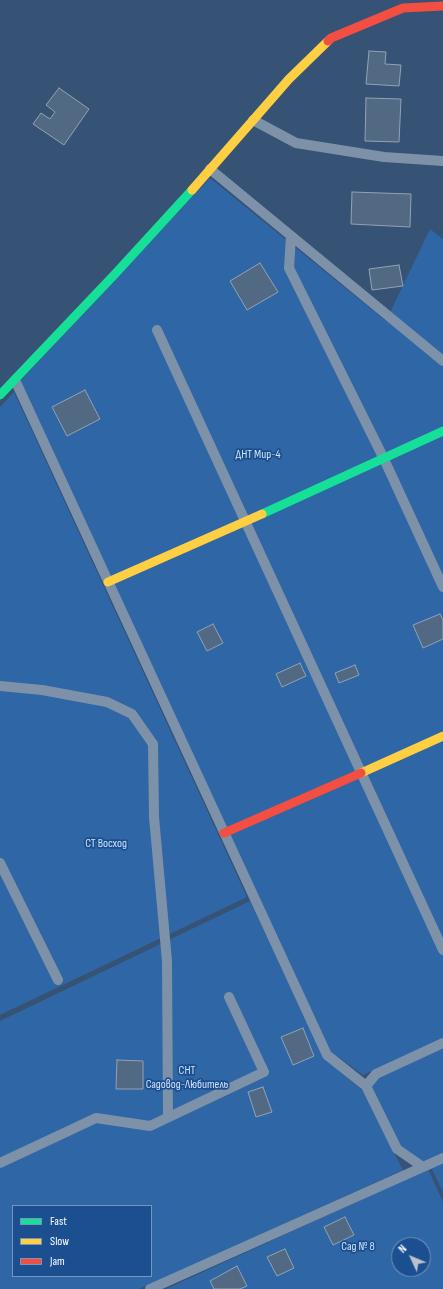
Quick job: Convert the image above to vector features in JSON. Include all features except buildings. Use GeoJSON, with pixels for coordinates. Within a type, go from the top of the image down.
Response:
{"type":"FeatureCollection","features":[{"type":"Feature","properties":{"kind":"street"},"geometry":{"type":"LineString","coordinates":[[0,395],[115,274],[210,170],[289,79],[331,38],[403,8],[443,6]]}},
{"type":"Feature","properties":{"kind":"street"},"geometry":{"type":"LineString","coordinates":[[108,582],[245,522],[443,431]]}},
{"type":"Feature","properties":{"kind":"street"},"geometry":{"type":"LineString","coordinates":[[224,833],[443,736]]}},
{"type":"Feature","properties":{"kind":"lane"},"geometry":{"type":"LineString","coordinates":[[253,120],[296,143],[384,158],[443,161]]}},
{"type":"Feature","properties":{"kind":"lane"},"geometry":{"type":"LineString","coordinates":[[210,170],[443,361]]}},
{"type":"Feature","properties":{"kind":"lane"},"geometry":{"type":"LineString","coordinates":[[291,236],[289,268],[384,459],[443,587]]}},
{"type":"Feature","properties":{"kind":"lane"},"geometry":{"type":"LineString","coordinates":[[157,330],[443,950]]}},
{"type":"Feature","properties":{"kind":"lane"},"geometry":{"type":"LineString","coordinates":[[14,380],[327,1054],[366,1086],[396,1149],[423,1167]]}},
{"type":"Feature","properties":{"kind":"lane"},"geometry":{"type":"LineString","coordinates":[[0,686],[42,690],[107,702],[132,714],[153,744],[154,817],[167,961],[168,1117]]}},
{"type":"Feature","properties":{"kind":"lane"},"geometry":{"type":"LineString","coordinates":[[0,863],[58,980]]}},
{"type":"Feature","properties":{"kind":"lane"},"geometry":{"type":"LineString","coordinates":[[0,1163],[96,1118],[150,1126],[264,1072],[229,997]]}},
{"type":"Feature","properties":{"kind":"lane"},"geometry":{"type":"LineString","coordinates":[[366,1086],[376,1074],[443,1043]]}},
{"type":"Feature","properties":{"kind":"lane"},"geometry":{"type":"LineString","coordinates":[[150,1289],[443,1158]]}},
{"type":"Feature","properties":{"kind":"green space","name":"ДНТ Мир-4"},"geometry":{"type":"Polygon","coordinates":[[[210,178],[386,321],[430,229],[443,239],[443,1039],[363,1075],[330,1051],[20,381],[210,178]]]}},
{"type":"Feature","properties":{"kind":"green space","name":"СТ Восход"},"geometry":{"type":"Polygon","coordinates":[[[14,392],[247,897],[0,1015],[0,407],[14,392]]]}},
{"type":"Feature","properties":{"kind":"green space","name":"СНТ Садовод-Любитель"},"geometry":{"type":"Polygon","coordinates":[[[250,901],[324,1058],[363,1091],[403,1170],[139,1289],[0,1289],[0,1021],[250,901]]]}},
{"type":"Feature","properties":{"kind":"green space"},"geometry":{"type":"Polygon","coordinates":[[[443,1048],[443,1192],[432,1169],[400,1147],[371,1087],[379,1077],[443,1048]]]}},
{"type":"Feature","properties":{"kind":"green space","name":"Сад № 8"},"geometry":{"type":"Polygon","coordinates":[[[428,1169],[443,1202],[443,1289],[166,1289],[428,1169]]]}},
{"type":"Feature","properties":{"kind":"traffic: fast"},"geometry":{"type":"LineString","coordinates":[[0,395],[115,274],[192,190]]}},
{"type":"Feature","properties":{"kind":"traffic: fast"},"geometry":{"type":"LineString","coordinates":[[262,514],[443,431]]}},
{"type":"Feature","properties":{"kind":"traffic: slow"},"geometry":{"type":"LineString","coordinates":[[192,190],[289,79],[328,41]]}},
{"type":"Feature","properties":{"kind":"traffic: slow"},"geometry":{"type":"LineString","coordinates":[[108,582],[262,514]]}},
{"type":"Feature","properties":{"kind":"traffic: slow"},"geometry":{"type":"LineString","coordinates":[[361,773],[443,736]]}},
{"type":"Feature","properties":{"kind":"traffic: jam"},"geometry":{"type":"LineString","coordinates":[[328,41],[331,38],[403,8],[443,6]]}},
{"type":"Feature","properties":{"kind":"traffic: jam"},"geometry":{"type":"LineString","coordinates":[[224,833],[361,773]]}}]}
